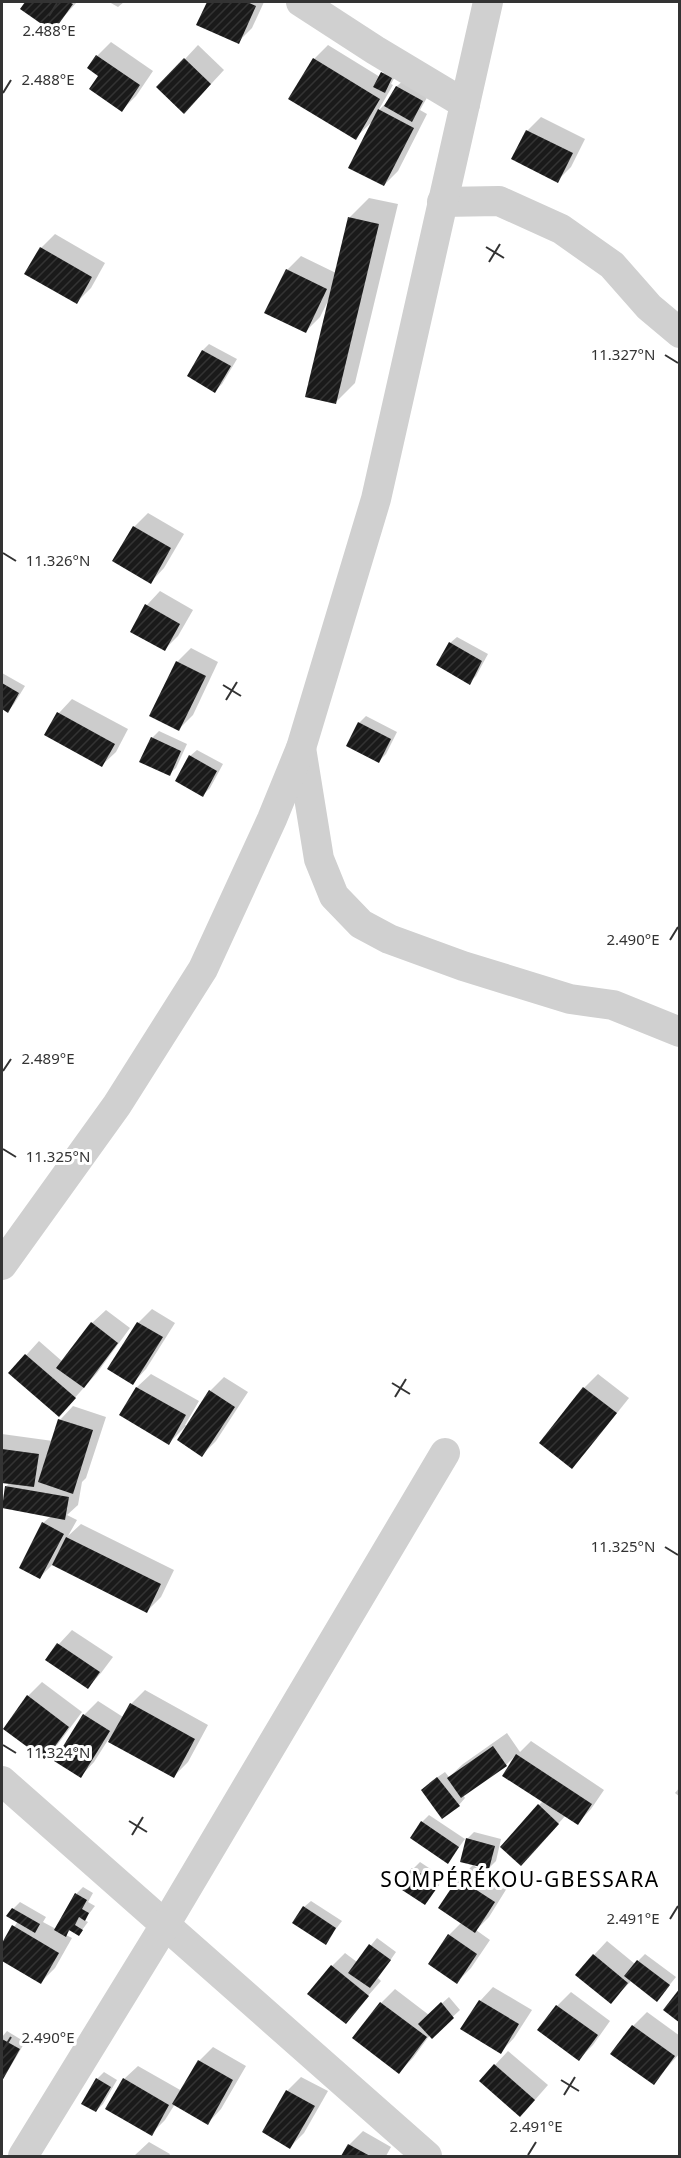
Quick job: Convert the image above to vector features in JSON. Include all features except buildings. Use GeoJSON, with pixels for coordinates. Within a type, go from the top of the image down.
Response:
{"type":"FeatureCollection","features":[{"type":"Feature","properties":{"kind":"street"},"geometry":{"type":"LineString","coordinates":[[301,2],[465,104]]}},
{"type":"Feature","properties":{"kind":"street"},"geometry":{"type":"LineString","coordinates":[[2,1265],[117,1105],[203,969],[272,819],[301,748],[376,499],[488,2]]}},
{"type":"Feature","properties":{"kind":"street"},"geometry":{"type":"LineString","coordinates":[[442,202],[499,201],[561,229],[612,265],[649,307],[680,333]]}},
{"type":"Feature","properties":{"kind":"street"},"geometry":{"type":"LineString","coordinates":[[301,748],[319,858],[334,896],[361,924],[389,939],[462,966],[570,999],[613,1005],[680,1032]]}},
{"type":"Feature","properties":{"kind":"street"},"geometry":{"type":"LineString","coordinates":[[23,2157],[165,1925],[445,1453]]}},
{"type":"Feature","properties":{"kind":"street"},"geometry":{"type":"LineString","coordinates":[[2,1781],[427,2157]]}},
{"type":"Feature","properties":{"kind":"district","name":"SOMPÉRÉKOU-GBESSARA"},"geometry":{"type":"Point","coordinates":[520,1880]}}]}
